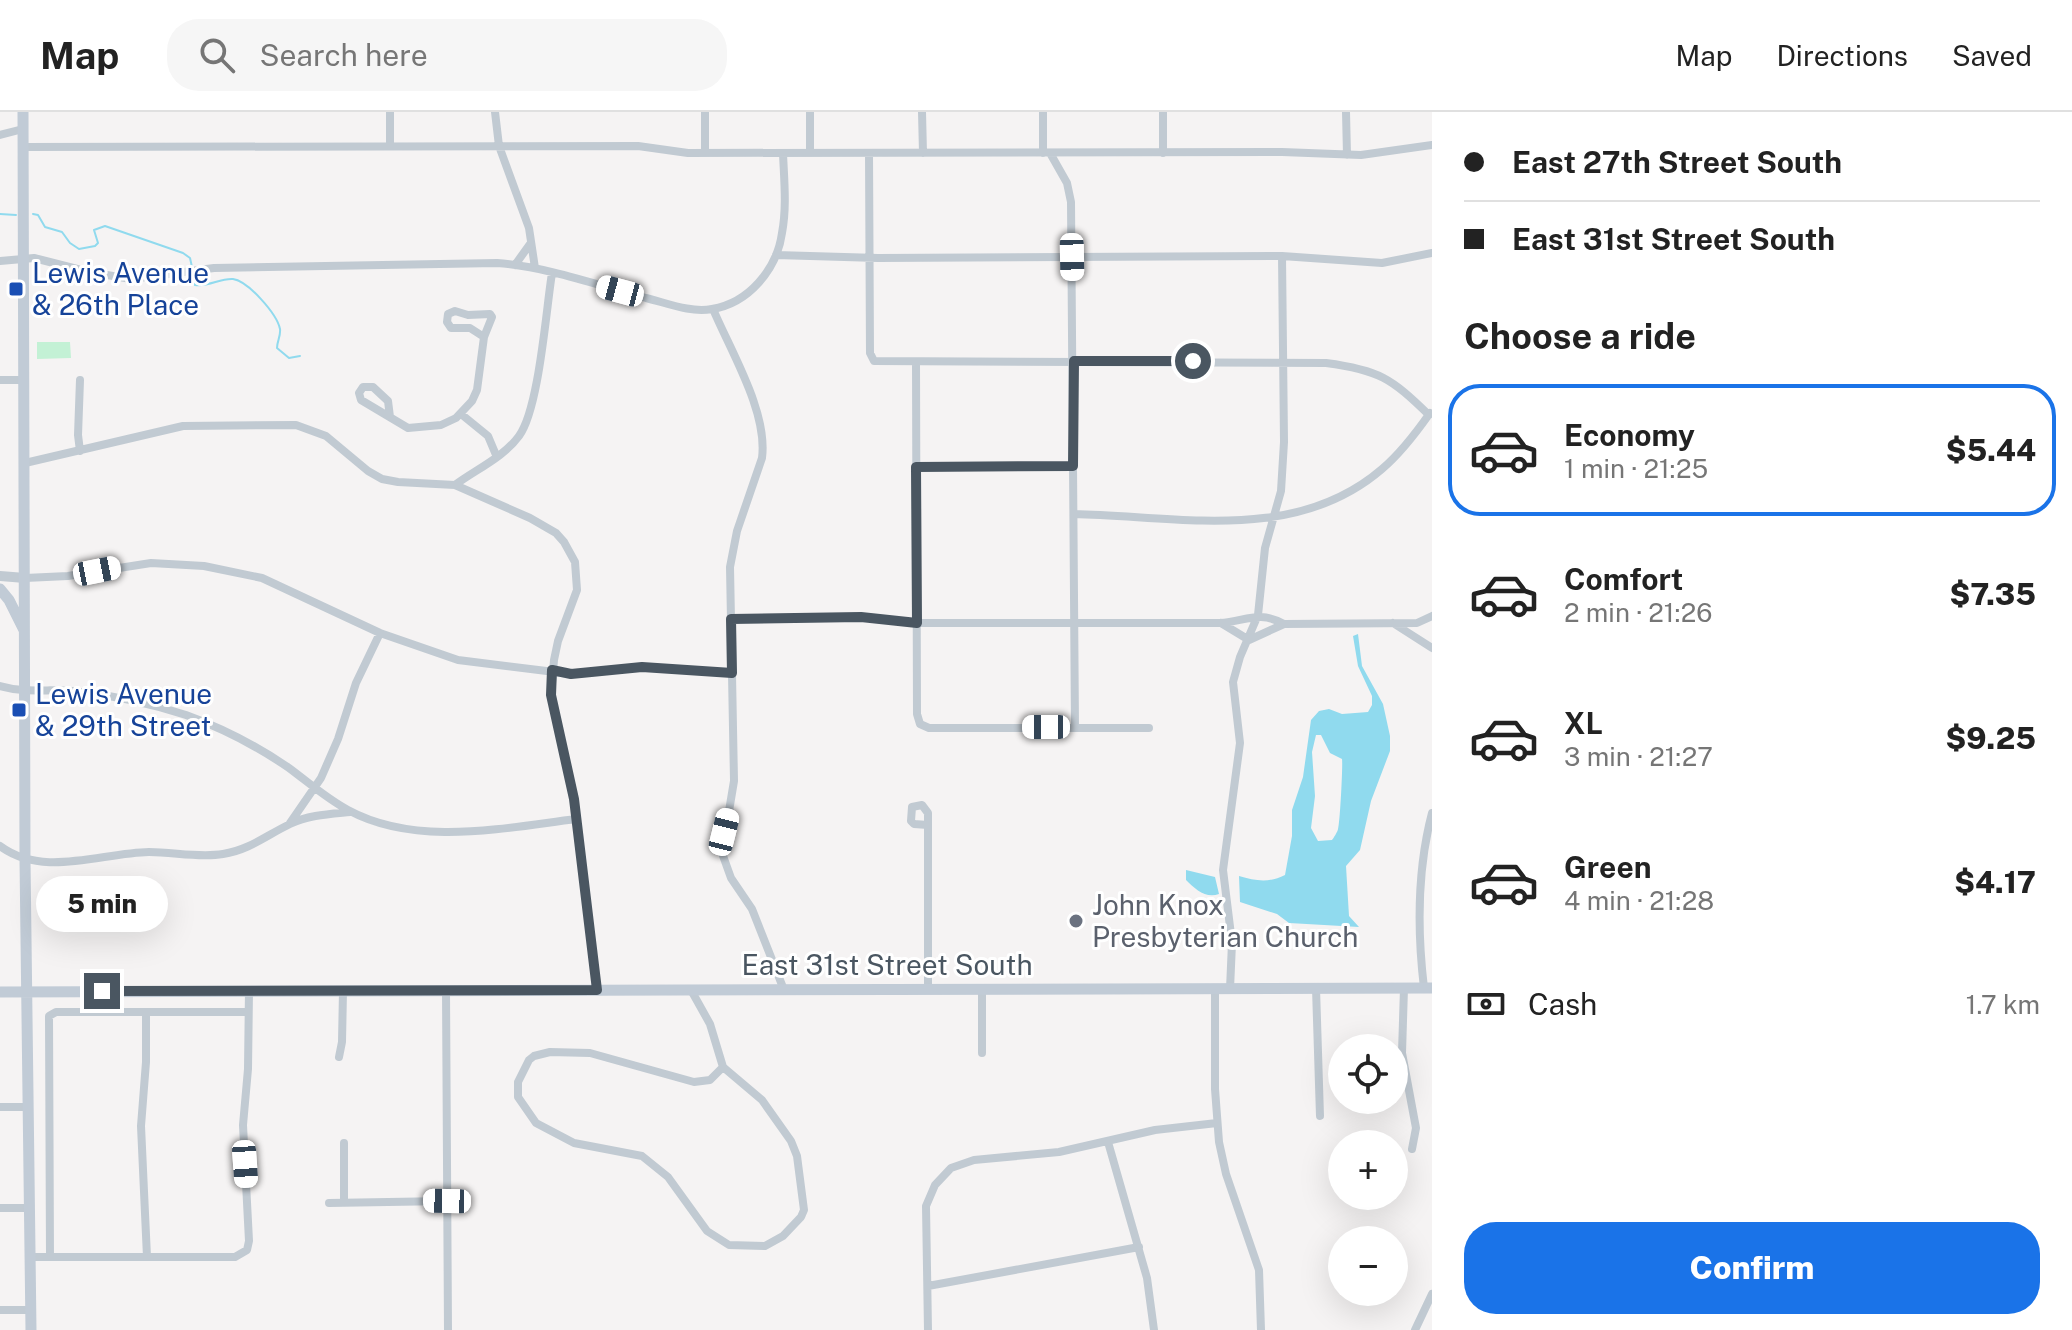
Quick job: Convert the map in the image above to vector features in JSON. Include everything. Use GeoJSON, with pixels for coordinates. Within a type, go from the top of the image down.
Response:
{"type":"FeatureCollection","features":[{"type":"Feature","properties":{"kind":"main road"},"geometry":{"type":"LineString","coordinates":[[23,112],[25,860],[31,1330]]}},
{"type":"Feature","properties":{"kind":"main road"},"geometry":{"type":"LineString","coordinates":[[0,589],[15,610],[26,634]]}},
{"type":"Feature","properties":{"kind":"main road","name":"East 31st Street South"},"geometry":{"type":"LineString","coordinates":[[0,992],[1428,988]]}},
{"type":"Feature","properties":{"kind":"street"},"geometry":{"type":"LineString","coordinates":[[390,112],[390,146]]}},
{"type":"Feature","properties":{"kind":"street"},"geometry":{"type":"LineString","coordinates":[[495,112],[499,146],[521,203],[535,268]]}},
{"type":"Feature","properties":{"kind":"street"},"geometry":{"type":"LineString","coordinates":[[705,112],[705,153]]}},
{"type":"Feature","properties":{"kind":"street"},"geometry":{"type":"LineString","coordinates":[[810,112],[810,153]]}},
{"type":"Feature","properties":{"kind":"street"},"geometry":{"type":"LineString","coordinates":[[922,112],[923,153]]}},
{"type":"Feature","properties":{"kind":"street"},"geometry":{"type":"LineString","coordinates":[[1043,112],[1046,153],[1062,172],[1070,193],[1074,361],[1075,727]]}},
{"type":"Feature","properties":{"kind":"street"},"geometry":{"type":"LineString","coordinates":[[1163,112],[1163,153]]}},
{"type":"Feature","properties":{"kind":"street"},"geometry":{"type":"LineString","coordinates":[[1346,112],[1347,155]]}},
{"type":"Feature","properties":{"kind":"street"},"geometry":{"type":"LineString","coordinates":[[0,135],[23,129]]}},
{"type":"Feature","properties":{"kind":"street"},"geometry":{"type":"LineString","coordinates":[[24,147],[648,146],[705,153],[1290,152],[1347,155],[1432,145]]}},
{"type":"Feature","properties":{"kind":"street"},"geometry":{"type":"LineString","coordinates":[[0,261],[24,257],[131,279],[204,268],[515,265],[681,307],[713,309],[749,293],[764,277],[776,255],[784,215],[783,153]]}},
{"type":"Feature","properties":{"kind":"street"},"geometry":{"type":"LineString","coordinates":[[869,153],[870,353],[874,361],[1326,363],[1371,371],[1397,384],[1431,413],[1391,461],[1351,491],[1319,507],[1272,518],[1212,520],[1074,514]]}},
{"type":"Feature","properties":{"kind":"street"},"geometry":{"type":"LineString","coordinates":[[515,265],[530,243]]}},
{"type":"Feature","properties":{"kind":"street"},"geometry":{"type":"LineString","coordinates":[[776,255],[1282,256],[1382,263],[1432,253]]}},
{"type":"Feature","properties":{"kind":"street"},"geometry":{"type":"LineString","coordinates":[[1230,989],[1232,943],[1223,870],[1240,743],[1233,682],[1235,668],[1258,615],[1265,548],[1280,500],[1282,256]]}},
{"type":"Feature","properties":{"kind":"street"},"geometry":{"type":"LineString","coordinates":[[455,485],[518,438],[526,424],[533,399],[552,273]]}},
{"type":"Feature","properties":{"kind":"street"},"geometry":{"type":"LineString","coordinates":[[713,309],[751,397],[764,446],[733,547],[729,582],[734,781],[722,853],[731,878],[752,909],[784,990]]}},
{"type":"Feature","properties":{"kind":"street"},"geometry":{"type":"LineString","coordinates":[[390,417],[405,427],[424,428],[441,425],[461,414],[477,390],[484,337],[492,321],[490,314],[468,315],[455,311],[448,314],[447,322],[451,328],[470,328],[484,337]]}},
{"type":"Feature","properties":{"kind":"street"},"geometry":{"type":"LineString","coordinates":[[916,362],[917,714],[920,724],[929,728],[1149,728]]}},
{"type":"Feature","properties":{"kind":"street"},"geometry":{"type":"LineString","coordinates":[[0,380],[25,380]]}},
{"type":"Feature","properties":{"kind":"street"},"geometry":{"type":"LineString","coordinates":[[80,380],[80,451]]}},
{"type":"Feature","properties":{"kind":"street"},"geometry":{"type":"LineString","coordinates":[[461,414],[488,436],[496,455]]}},
{"type":"Feature","properties":{"kind":"street"},"geometry":{"type":"LineString","coordinates":[[25,463],[183,426],[296,425],[326,436],[382,479],[455,485],[546,526],[564,542],[577,571],[577,590],[558,641],[551,695],[576,819],[597,990]]}},
{"type":"Feature","properties":{"kind":"street"},"geometry":{"type":"LineString","coordinates":[[916,467],[1073,466]]}},
{"type":"Feature","properties":{"kind":"street"},"geometry":{"type":"LineString","coordinates":[[474,472],[475,493]]}},
{"type":"Feature","properties":{"kind":"street"},"geometry":{"type":"LineString","coordinates":[[0,576],[68,576],[151,563],[225,569],[280,585],[380,633],[458,660],[571,674],[642,667],[732,673]]}},
{"type":"Feature","properties":{"kind":"street"},"geometry":{"type":"LineString","coordinates":[[731,619],[861,617],[917,623],[1220,623],[1258,615],[1284,624]]}},
{"type":"Feature","properties":{"kind":"street"},"geometry":{"type":"LineString","coordinates":[[1249,640],[1284,624],[1417,623],[1432,616]]}},
{"type":"Feature","properties":{"kind":"street"},"geometry":{"type":"LineString","coordinates":[[1220,623],[1249,640]]}},
{"type":"Feature","properties":{"kind":"street"},"geometry":{"type":"LineString","coordinates":[[1392,623],[1432,648]]}},
{"type":"Feature","properties":{"kind":"street"},"geometry":{"type":"LineString","coordinates":[[289,824],[316,788],[338,739],[356,683],[380,633]]}},
{"type":"Feature","properties":{"kind":"street"},"geometry":{"type":"LineString","coordinates":[[0,686],[26,691],[70,691],[112,696],[187,716],[259,748],[351,812],[408,830],[472,829],[576,819]]}},
{"type":"Feature","properties":{"kind":"street"},"geometry":{"type":"LineString","coordinates":[[0,846],[25,860],[66,861],[150,852],[223,854],[256,844],[289,824],[308,817],[351,812]]}},
{"type":"Feature","properties":{"kind":"street"},"geometry":{"type":"LineString","coordinates":[[1428,988],[1420,942],[1420,890],[1432,813]]}},
{"type":"Feature","properties":{"kind":"street"},"geometry":{"type":"LineString","coordinates":[[928,825],[928,989]]}},
{"type":"Feature","properties":{"kind":"street"},"geometry":{"type":"LineString","coordinates":[[1316,988],[1320,1116]]}},
{"type":"Feature","properties":{"kind":"street"},"geometry":{"type":"LineString","coordinates":[[1404,988],[1402,1053],[1416,1128],[1412,1149]]}},
{"type":"Feature","properties":{"kind":"street"},"geometry":{"type":"LineString","coordinates":[[982,989],[982,1053]]}},
{"type":"Feature","properties":{"kind":"street"},"geometry":{"type":"LineString","coordinates":[[1215,989],[1217,1123],[1226,1174],[1259,1270],[1261,1330]]}},
{"type":"Feature","properties":{"kind":"street"},"geometry":{"type":"LineString","coordinates":[[691,990],[705,1015],[723,1067],[762,1100],[791,1141],[797,1156],[804,1210],[783,1236],[765,1246],[737,1247],[719,1239],[699,1222],[668,1177],[642,1156],[563,1139],[536,1123],[518,1097],[519,1076],[529,1060],[550,1052],[590,1053],[694,1082],[710,1080],[723,1067]]}},
{"type":"Feature","properties":{"kind":"street"},"geometry":{"type":"LineString","coordinates":[[705,1015],[707,990]]}},
{"type":"Feature","properties":{"kind":"street"},"geometry":{"type":"LineString","coordinates":[[30,1257],[235,1257],[243,1253],[249,1241],[243,1125],[248,1069],[249,991]]}},
{"type":"Feature","properties":{"kind":"street"},"geometry":{"type":"LineString","coordinates":[[339,1057],[343,991]]}},
{"type":"Feature","properties":{"kind":"street"},"geometry":{"type":"LineString","coordinates":[[446,991],[448,1330]]}},
{"type":"Feature","properties":{"kind":"street"},"geometry":{"type":"LineString","coordinates":[[50,1257],[49,1016],[56,1012],[248,1012]]}},
{"type":"Feature","properties":{"kind":"street"},"geometry":{"type":"LineString","coordinates":[[146,1013],[141,1126],[147,1257]]}},
{"type":"Feature","properties":{"kind":"street"},"geometry":{"type":"LineString","coordinates":[[0,1107],[28,1107]]}},
{"type":"Feature","properties":{"kind":"street"},"geometry":{"type":"LineString","coordinates":[[928,1330],[925,1219],[931,1193],[946,1173],[966,1162],[1059,1152],[1155,1130],[1217,1123]]}},
{"type":"Feature","properties":{"kind":"street"},"geometry":{"type":"LineString","coordinates":[[1108,1142],[1147,1278],[1154,1330]]}},
{"type":"Feature","properties":{"kind":"street"},"geometry":{"type":"LineString","coordinates":[[344,1143],[344,1202]]}},
{"type":"Feature","properties":{"kind":"street"},"geometry":{"type":"LineString","coordinates":[[329,1203],[447,1201]]}},
{"type":"Feature","properties":{"kind":"street"},"geometry":{"type":"LineString","coordinates":[[0,1208],[30,1208]]}},
{"type":"Feature","properties":{"kind":"street"},"geometry":{"type":"LineString","coordinates":[[928,1286],[1139,1247]]}},
{"type":"Feature","properties":{"kind":"street"},"geometry":{"type":"LineString","coordinates":[[1415,1330],[1432,1294]]}},
{"type":"Feature","properties":{"kind":"street"},"geometry":{"type":"LineString","coordinates":[[0,1310],[30,1310]]}},
{"type":"Feature","properties":{"kind":"green space"},"geometry":{"type":"Polygon","coordinates":[[[37,342],[70,342],[71,358],[37,359],[37,342]]]}},
{"type":"Feature","properties":{"kind":"water"},"geometry":{"type":"Polygon","coordinates":[[[1358,634],[1362,666],[1383,704],[1390,736],[1390,751],[1371,801],[1360,850],[1346,866],[1349,916],[1359,927],[1289,923],[1277,914],[1240,902],[1239,876],[1262,880],[1285,875],[1292,836],[1292,810],[1303,777],[1311,720],[1319,711],[1329,709],[1342,714],[1368,712],[1372,705],[1372,696],[1358,666],[1353,636],[1358,634]],[[1316,735],[1312,752],[1315,796],[1311,828],[1318,841],[1332,840],[1339,825],[1342,759],[1330,753],[1321,735],[1316,735]]]}},
{"type":"Feature","properties":{"kind":"water"},"geometry":{"type":"Polygon","coordinates":[[[1186,870],[1215,877],[1219,894],[1210,895],[1197,890],[1186,880],[1186,870]]]}},
{"type":"Feature","properties":{"kind":"waterway"},"geometry":{"type":"LineString","coordinates":[[0,214],[16,215]]}},
{"type":"Feature","properties":{"kind":"waterway"},"geometry":{"type":"LineString","coordinates":[[33,214],[38,215],[45,227],[62,232],[79,249],[95,246],[98,243],[94,230],[105,226],[183,253],[190,258],[192,267]]}},
{"type":"Feature","properties":{"kind":"waterway"},"geometry":{"type":"LineString","coordinates":[[192,278],[195,285],[233,279],[246,286],[274,315],[280,332],[277,348],[289,358],[300,356]]}},
{"type":"Feature","properties":{"kind":"place","name":"Lewis Avenue & 26th Place"},"geometry":{"type":"Point","coordinates":[16,289]}},
{"type":"Feature","properties":{"kind":"place","name":"Lewis Avenue & 29th Street"},"geometry":{"type":"Point","coordinates":[19,710]}},
{"type":"Feature","properties":{"kind":"place","name":"John Knox Presbyterian Church"},"geometry":{"type":"Point","coordinates":[1076,921]}},
{"type":"Feature","properties":{"kind":"route"},"geometry":{"type":"LineString","coordinates":[[102,991],[597,990],[574,799],[551,695],[552,670],[571,674],[642,667],[732,673],[731,619],[861,617],[917,623],[916,467],[1073,466],[1074,361],[1193,361]]}}]}
